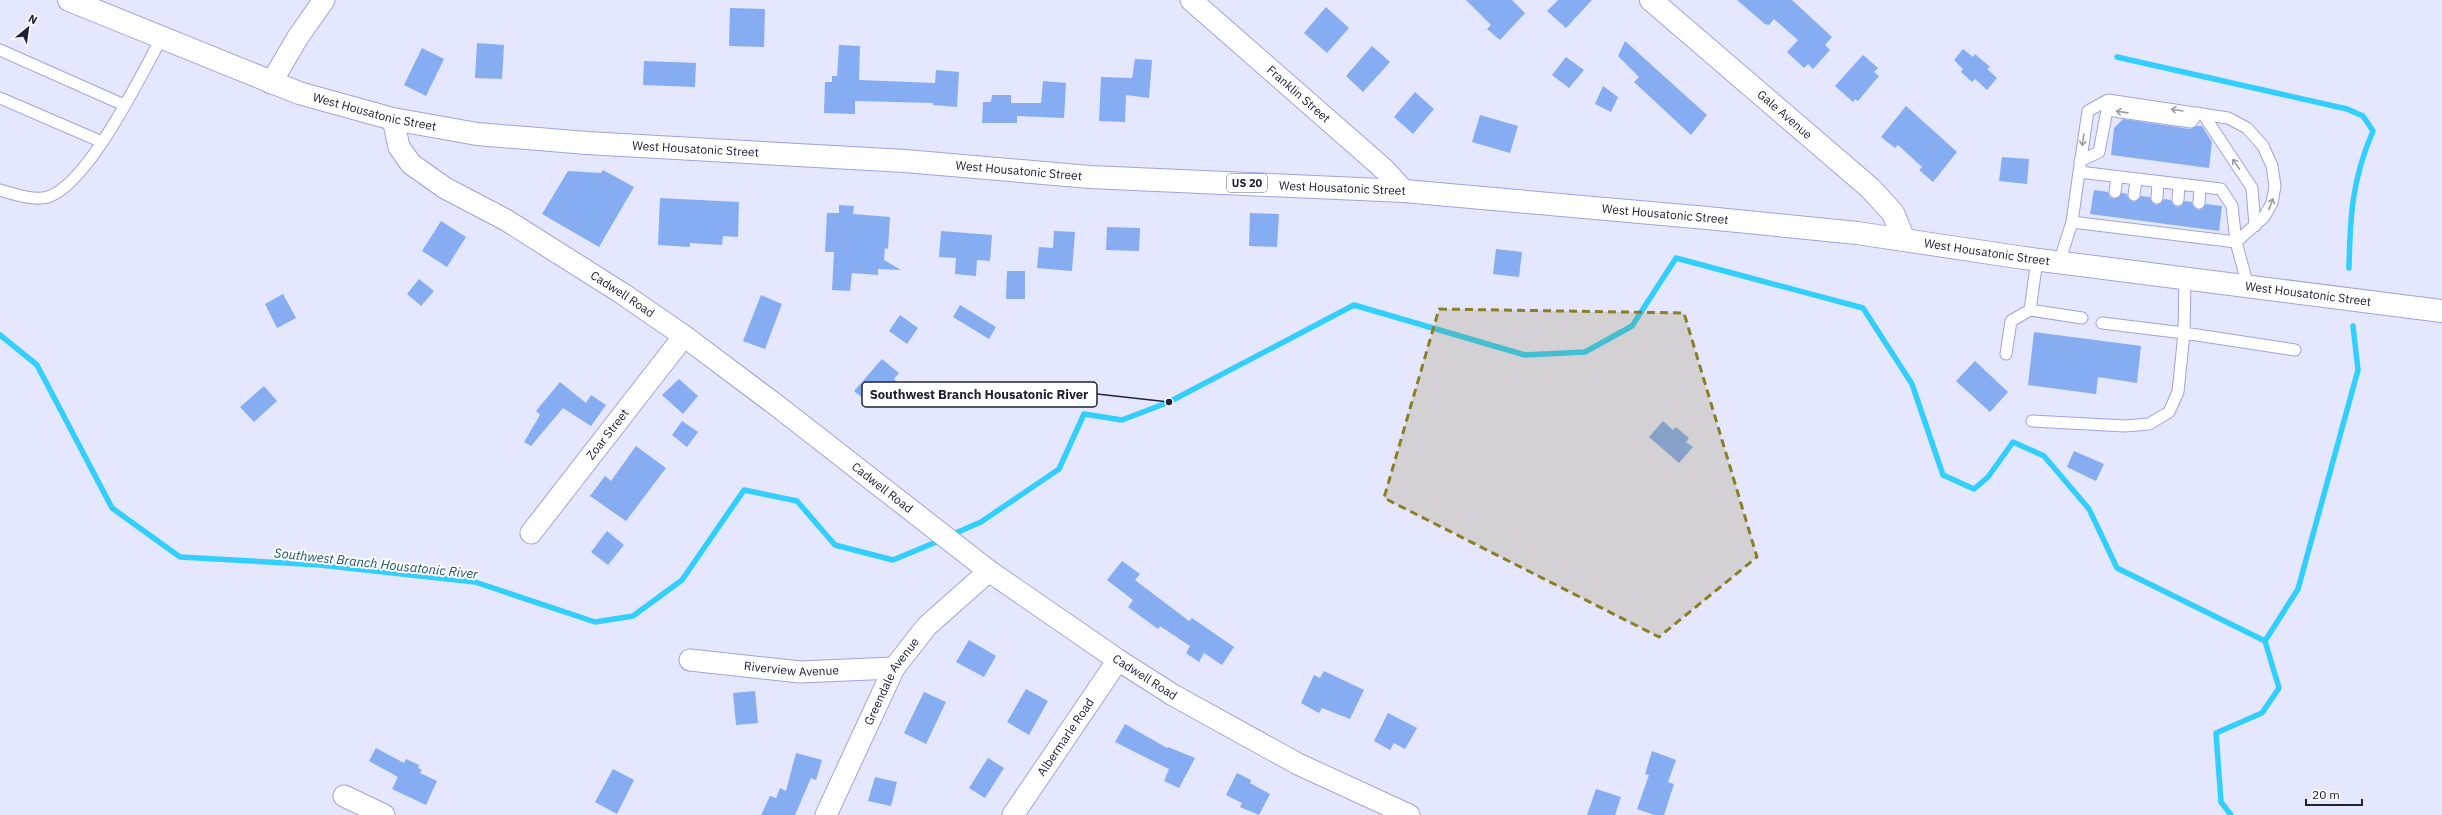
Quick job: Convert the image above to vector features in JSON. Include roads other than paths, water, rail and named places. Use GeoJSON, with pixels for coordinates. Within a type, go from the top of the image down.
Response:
{"type":"FeatureCollection","features":[{"type":"Feature","properties":{"kind":"main road","name":"West Housatonic Street"},"geometry":{"type":"LineString","coordinates":[[69,0],[270,83],[330,104],[393,119],[477,134],[587,143],[905,161],[1090,177],[1404,191],[1857,233],[2059,263],[2442,312]]}},
{"type":"Feature","properties":{"kind":"main road","name":"Gale Avenue"},"geometry":{"type":"LineString","coordinates":[[1651,0],[1870,188],[1893,213],[1904,240]]}},
{"type":"Feature","properties":{"kind":"street"},"geometry":{"type":"LineString","coordinates":[[270,83],[298,37],[324,0]]}},
{"type":"Feature","properties":{"kind":"street","name":"Franklin Street"},"geometry":{"type":"LineString","coordinates":[[1191,0],[1385,170],[1404,191]]}},
{"type":"Feature","properties":{"kind":"street","name":"Cadwell Road"},"geometry":{"type":"LineString","coordinates":[[393,119],[400,147],[411,164],[445,188],[506,220],[623,294],[684,336],[930,524],[959,548],[1118,660],[1174,695],[1298,764],[1409,815]]}},
{"type":"Feature","properties":{"kind":"street","name":"Zoar Street"},"geometry":{"type":"LineString","coordinates":[[531,533],[684,336]]}},
{"type":"Feature","properties":{"kind":"street","name":"Greendale Avenue"},"geometry":{"type":"LineString","coordinates":[[826,815],[894,668],[927,626],[990,571]]}},
{"type":"Feature","properties":{"kind":"street","name":"Riverview Avenue"},"geometry":{"type":"LineString","coordinates":[[690,660],[800,672],[894,668]]}},
{"type":"Feature","properties":{"kind":"street","name":"Albermarle Road"},"geometry":{"type":"LineString","coordinates":[[1013,815],[1118,660]]}},
{"type":"Feature","properties":{"kind":"street"},"geometry":{"type":"LineString","coordinates":[[344,796],[384,815]]}},
{"type":"Feature","properties":{"kind":"lane"},"geometry":{"type":"LineString","coordinates":[[0,190],[25,197],[48,197],[58,192],[76,175],[102,142],[162,39]]}},
{"type":"Feature","properties":{"kind":"lane"},"geometry":{"type":"LineString","coordinates":[[0,50],[124,105]]}},
{"type":"Feature","properties":{"kind":"lane"},"geometry":{"type":"LineString","coordinates":[[0,98],[102,142]]}},
{"type":"Feature","properties":{"kind":"lane"},"geometry":{"type":"LineString","coordinates":[[2059,263],[2072,222],[2088,111],[2108,100],[2228,118],[2247,128],[2263,146],[2272,166],[2275,186],[2272,203],[2264,217],[2236,242]]}},
{"type":"Feature","properties":{"kind":"lane"},"geometry":{"type":"LineString","coordinates":[[2079,167],[2099,152],[2107,110],[2192,122],[2200,114]]}},
{"type":"Feature","properties":{"kind":"lane"},"geometry":{"type":"LineString","coordinates":[[2200,114],[2252,188],[2255,226]]}},
{"type":"Feature","properties":{"kind":"lane"},"geometry":{"type":"LineString","coordinates":[[2079,167],[2117,178],[2221,189],[2232,206],[2236,242],[2248,286]]}},
{"type":"Feature","properties":{"kind":"lane"},"geometry":{"type":"LineString","coordinates":[[2115,192],[2117,178]]}},
{"type":"Feature","properties":{"kind":"lane"},"geometry":{"type":"LineString","coordinates":[[2134,195],[2136,180]]}},
{"type":"Feature","properties":{"kind":"lane"},"geometry":{"type":"LineString","coordinates":[[2157,198],[2158,182]]}},
{"type":"Feature","properties":{"kind":"lane"},"geometry":{"type":"LineString","coordinates":[[2178,200],[2179,184]]}},
{"type":"Feature","properties":{"kind":"lane"},"geometry":{"type":"LineString","coordinates":[[2199,203],[2200,187]]}},
{"type":"Feature","properties":{"kind":"lane"},"geometry":{"type":"LineString","coordinates":[[2072,222],[2112,222],[2197,232],[2236,242]]}},
{"type":"Feature","properties":{"kind":"lane"},"geometry":{"type":"LineString","coordinates":[[2030,310],[2037,260]]}},
{"type":"Feature","properties":{"kind":"lane"},"geometry":{"type":"LineString","coordinates":[[2032,421],[2149,424],[2169,412],[2178,392],[2184,333],[2185,278]]}},
{"type":"Feature","properties":{"kind":"lane"},"geometry":{"type":"LineString","coordinates":[[2006,354],[2011,321],[2030,310],[2082,318]]}},
{"type":"Feature","properties":{"kind":"lane"},"geometry":{"type":"LineString","coordinates":[[2102,323],[2184,333],[2295,350]]}},
{"type":"Feature","properties":{"kind":"waterway"},"geometry":{"type":"LineString","coordinates":[[2117,57],[2347,109],[2363,116],[2373,131],[2356,182],[2351,215],[2349,268]]}},
{"type":"Feature","properties":{"kind":"waterway","name":"Southwest Branch Housatonic River"},"geometry":{"type":"LineString","coordinates":[[951,535],[981,522],[1059,469],[1084,414],[1122,420],[1169,402],[1354,305],[1525,355],[1585,352],[1632,326],[1676,258],[1863,308],[1912,384],[1943,475],[1974,489],[1988,477],[2013,442],[2044,456],[2089,509],[2117,568],[2265,641],[2279,688],[2262,713],[2216,733],[2221,802],[2231,815]]}},
{"type":"Feature","properties":{"kind":"waterway"},"geometry":{"type":"LineString","coordinates":[[2265,641],[2298,589],[2358,370],[2353,326]]}},
{"type":"Feature","properties":{"kind":"waterway","name":"Southwest Branch Housatonic River"},"geometry":{"type":"LineString","coordinates":[[0,335],[37,365],[112,508],[180,557],[320,565],[475,582],[595,622],[633,616],[682,580],[744,490],[797,501],[835,545],[893,560],[941,540]]}},
{"type":"Feature","properties":{"kind":"place","name":"Southwest Branch Housatonic River"},"geometry":{"type":"Point","coordinates":[1169,402]}}]}
